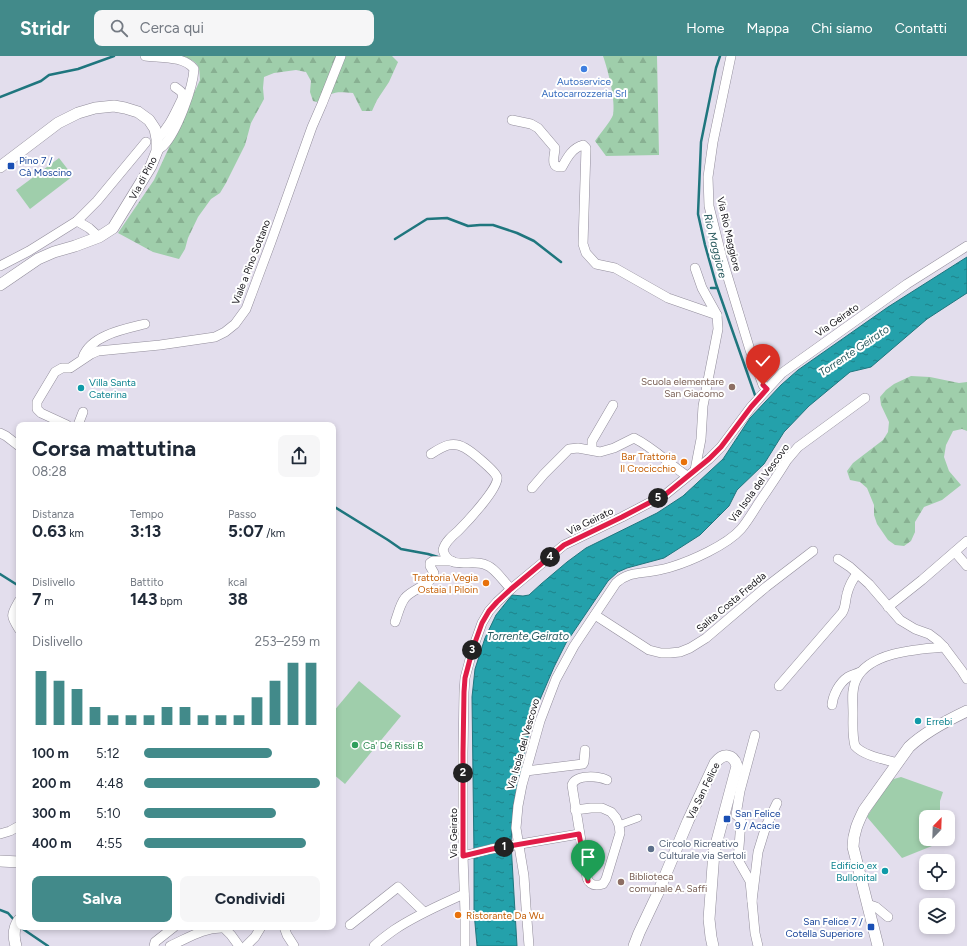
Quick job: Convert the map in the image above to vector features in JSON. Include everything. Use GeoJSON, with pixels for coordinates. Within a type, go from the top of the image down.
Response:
{"type":"FeatureCollection","features":[{"type":"Feature","properties":{"kind":"street"},"geometry":{"type":"LineString","coordinates":[[145,56],[169,57],[182,60],[188,62],[194,69],[194,76],[182,113],[168,141],[164,146],[156,151]]}},
{"type":"Feature","properties":{"kind":"street","name":"Viale a Pino Sottano"},"geometry":{"type":"LineString","coordinates":[[61,422],[37,409],[37,402],[55,372],[62,368],[70,368],[98,351],[216,338],[235,324],[246,309],[312,127],[341,56]]}},
{"type":"Feature","properties":{"kind":"street","name":"Via Rio Maggiore"},"geometry":{"type":"LineString","coordinates":[[731,56],[713,142],[708,178],[709,206],[722,258],[750,350],[766,391]]}},
{"type":"Feature","properties":{"kind":"street"},"geometry":{"type":"LineString","coordinates":[[157,139],[168,127],[182,99],[182,92],[175,87]]}},
{"type":"Feature","properties":{"kind":"street","name":"Via di Pino"},"geometry":{"type":"LineString","coordinates":[[0,167],[58,122],[78,113],[95,108],[114,106],[138,112],[149,120],[155,129],[157,139],[156,151],[151,166],[113,228],[99,237],[38,259],[0,285]]}},
{"type":"Feature","properties":{"kind":"street"},"geometry":{"type":"LineString","coordinates":[[512,120],[531,124],[538,128],[555,148],[553,161],[559,167],[562,167],[568,156],[578,147],[583,145],[586,148],[583,244],[586,253],[596,264],[615,268],[668,298],[717,315]]}},
{"type":"Feature","properties":{"kind":"street"},"geometry":{"type":"LineString","coordinates":[[0,266],[30,251],[76,221],[97,201],[146,142]]}},
{"type":"Feature","properties":{"kind":"street"},"geometry":{"type":"LineString","coordinates":[[76,221],[89,228],[99,237]]}},
{"type":"Feature","properties":{"kind":"street","name":"Via Geirato"},"geometry":{"type":"LineString","coordinates":[[464,946],[463,753],[465,678],[473,648],[482,623],[489,611],[511,589],[564,545],[666,494],[709,459],[721,447],[751,407],[782,373],[907,284],[967,246]]}},
{"type":"Feature","properties":{"kind":"street"},"geometry":{"type":"LineString","coordinates":[[532,488],[569,449],[578,448],[600,452],[614,448],[634,438],[646,444],[677,469],[691,473],[701,439],[703,406],[718,329],[717,315],[702,288],[695,268]]}},
{"type":"Feature","properties":{"kind":"street","name":"Viale a Pino Sottano"},"geometry":{"type":"LineString","coordinates":[[82,360],[86,350],[108,335],[145,324]]}},
{"type":"Feature","properties":{"kind":"street","name":"Via Isola del Vescovo"},"geometry":{"type":"LineString","coordinates":[[529,946],[524,876],[516,828],[517,811],[540,721],[556,679],[574,646],[616,583],[621,578],[627,575],[672,567],[698,556],[734,536],[753,512],[792,453],[865,398]]}},
{"type":"Feature","properties":{"kind":"street"},"geometry":{"type":"LineString","coordinates":[[592,450],[592,441],[613,405]]}},
{"type":"Feature","properties":{"kind":"street"},"geometry":{"type":"LineString","coordinates":[[79,422],[83,412]]}},
{"type":"Feature","properties":{"kind":"street"},"geometry":{"type":"LineString","coordinates":[[0,433],[16,444]]}},
{"type":"Feature","properties":{"kind":"street"},"geometry":{"type":"LineString","coordinates":[[431,454],[446,445],[459,445],[466,448],[477,457],[497,477],[495,485],[480,506],[443,547],[445,556],[452,562]]}},
{"type":"Feature","properties":{"kind":"street"},"geometry":{"type":"LineString","coordinates":[[888,607],[967,541]]}},
{"type":"Feature","properties":{"kind":"street","name":"Salita Costa Fredda"},"geometry":{"type":"LineString","coordinates":[[595,615],[649,650],[661,653],[680,652],[695,646],[706,638],[766,587],[813,551]]}},
{"type":"Feature","properties":{"kind":"street"},"geometry":{"type":"LineString","coordinates":[[955,552],[967,566]]}},
{"type":"Feature","properties":{"kind":"street"},"geometry":{"type":"LineString","coordinates":[[838,559],[850,567],[868,584],[900,620],[915,629],[929,634],[944,647],[967,679]]}},
{"type":"Feature","properties":{"kind":"street"},"geometry":{"type":"LineString","coordinates":[[395,622],[404,599],[433,577],[434,573],[430,566],[432,561],[480,563],[487,565],[492,568],[511,589]]}},
{"type":"Feature","properties":{"kind":"street"},"geometry":{"type":"LineString","coordinates":[[780,686],[842,613],[845,608],[851,581],[857,574]]}},
{"type":"Feature","properties":{"kind":"street"},"geometry":{"type":"LineString","coordinates":[[16,606],[14,609],[13,619],[16,624]]}},
{"type":"Feature","properties":{"kind":"street"},"geometry":{"type":"LineString","coordinates":[[897,763],[860,751],[854,746],[852,694],[856,679],[864,668],[885,657],[910,650],[944,647]]}},
{"type":"Feature","properties":{"kind":"street"},"geometry":{"type":"LineString","coordinates":[[832,705],[832,699],[836,691],[844,681],[848,677],[860,672]]}},
{"type":"Feature","properties":{"kind":"street"},"geometry":{"type":"LineString","coordinates":[[878,946],[853,847],[854,835],[858,822],[864,810],[910,747],[919,739],[938,727],[967,711]]}},
{"type":"Feature","properties":{"kind":"street"},"geometry":{"type":"LineString","coordinates":[[755,735],[740,791],[736,814],[741,820],[738,860],[750,881],[755,933],[758,946]]}},
{"type":"Feature","properties":{"kind":"street"},"geometry":{"type":"LineString","coordinates":[[526,771],[583,764],[585,750]]}},
{"type":"Feature","properties":{"kind":"street","name":"Via San Felice"},"geometry":{"type":"LineString","coordinates":[[634,946],[638,933],[657,895],[689,818],[715,763],[722,757],[728,756],[733,758],[737,766],[714,852],[709,919],[712,945]]}},
{"type":"Feature","properties":{"kind":"street"},"geometry":{"type":"LineString","coordinates":[[576,810],[602,808],[611,812],[619,825],[620,833],[606,879],[603,884],[594,885],[590,884],[588,881],[579,834],[572,783],[577,779],[585,777],[597,777],[607,780]]}},
{"type":"Feature","properties":{"kind":"street"},"geometry":{"type":"LineString","coordinates":[[752,901],[758,852],[766,826],[777,803]]}},
{"type":"Feature","properties":{"kind":"street"},"geometry":{"type":"LineString","coordinates":[[619,825],[638,818]]}},
{"type":"Feature","properties":{"kind":"street"},"geometry":{"type":"LineString","coordinates":[[0,834],[16,828]]}},
{"type":"Feature","properties":{"kind":"street"},"geometry":{"type":"LineString","coordinates":[[463,856],[518,844],[579,834]]}},
{"type":"Feature","properties":{"kind":"street"},"geometry":{"type":"LineString","coordinates":[[0,861],[16,862]]}},
{"type":"Feature","properties":{"kind":"street"},"geometry":{"type":"LineString","coordinates":[[350,925],[398,887],[424,912]]}},
{"type":"Feature","properties":{"kind":"street"},"geometry":{"type":"LineString","coordinates":[[374,946],[397,928],[424,912],[464,894]]}},
{"type":"Feature","properties":{"kind":"street"},"geometry":{"type":"LineString","coordinates":[[867,904],[874,906],[888,917]]}},
{"type":"Feature","properties":{"kind":"street"},"geometry":{"type":"LineString","coordinates":[[16,924],[14,940],[16,946]]}},
{"type":"Feature","properties":{"kind":"street"},"geometry":{"type":"LineString","coordinates":[[154,946],[155,942],[170,930]]}},
{"type":"Feature","properties":{"kind":"street"},"geometry":{"type":"LineString","coordinates":[[170,946],[207,930]]}},
{"type":"Feature","properties":{"kind":"street"},"geometry":{"type":"LineString","coordinates":[[226,930],[239,946]]}},
{"type":"Feature","properties":{"kind":"street"},"geometry":{"type":"LineString","coordinates":[[246,946],[259,930]]}},
{"type":"Feature","properties":{"kind":"street"},"geometry":{"type":"LineString","coordinates":[[285,930],[294,946]]}},
{"type":"Feature","properties":{"kind":"green space"},"geometry":{"type":"Polygon","coordinates":[[[182,56],[392,56],[398,62],[389,82],[377,100],[372,111],[362,111],[353,93],[334,93],[317,102],[313,101],[310,92],[311,81],[306,72],[296,70],[274,73],[264,77],[264,99],[251,123],[245,145],[220,193],[211,199],[198,217],[188,238],[185,249],[179,259],[153,252],[118,233],[154,180],[200,80],[197,64],[182,56]]]}},
{"type":"Feature","properties":{"kind":"green space"},"geometry":{"type":"Polygon","coordinates":[[[603,56],[657,56],[659,155],[606,156],[595,141],[612,118],[614,109],[611,86],[603,56]]]}},
{"type":"Feature","properties":{"kind":"green space"},"geometry":{"type":"Polygon","coordinates":[[[59,158],[73,176],[30,209],[16,190],[59,158]]]}},
{"type":"Feature","properties":{"kind":"green space"},"geometry":{"type":"Polygon","coordinates":[[[911,376],[930,377],[959,383],[967,382],[967,431],[962,429],[953,431],[946,445],[944,457],[949,471],[961,485],[942,500],[924,507],[915,522],[915,532],[911,541],[904,546],[895,545],[888,540],[877,524],[874,515],[874,505],[867,488],[860,482],[850,480],[847,471],[853,463],[883,440],[888,432],[889,422],[881,405],[880,397],[894,384],[911,376]]]}},
{"type":"Feature","properties":{"kind":"green space","name":"Ca' Dé Rissi B"},"geometry":{"type":"Polygon","coordinates":[[[359,681],[401,716],[345,784],[336,776],[336,708],[359,681]]]}},
{"type":"Feature","properties":{"kind":"green space"},"geometry":{"type":"Polygon","coordinates":[[[901,777],[943,792],[940,801],[940,810],[919,810],[919,846],[932,846],[902,858],[867,817],[890,780],[901,777]]]}},
{"type":"Feature","properties":{"kind":"water","name":"Torrente Geirato"},"geometry":{"type":"Polygon","coordinates":[[[967,257],[967,293],[927,319],[871,367],[850,372],[809,406],[784,432],[764,464],[737,490],[729,506],[700,535],[664,558],[627,568],[618,572],[608,581],[566,643],[532,718],[513,807],[511,843],[517,946],[477,946],[474,912],[472,697],[475,669],[485,638],[496,615],[512,595],[529,595],[567,562],[586,548],[657,513],[683,496],[723,459],[750,418],[781,385],[798,370],[888,307],[967,257]]]}},
{"type":"Feature","properties":{"kind":"waterway"},"geometry":{"type":"LineString","coordinates":[[0,97],[41,81],[49,75],[78,69],[114,56]]}},
{"type":"Feature","properties":{"kind":"waterway","name":"Rio Maggiore"},"geometry":{"type":"LineString","coordinates":[[720,56],[716,68],[701,142],[698,214],[716,284],[756,398]]}},
{"type":"Feature","properties":{"kind":"waterway"},"geometry":{"type":"LineString","coordinates":[[395,239],[427,219],[447,218],[468,226],[493,225],[517,233],[534,241],[561,262]]}},
{"type":"Feature","properties":{"kind":"waterway","name":"Rio Maggiore"},"geometry":{"type":"LineString","coordinates":[[711,288],[717,288]]}},
{"type":"Feature","properties":{"kind":"waterway"},"geometry":{"type":"LineString","coordinates":[[336,508],[401,549],[438,557]]}},
{"type":"Feature","properties":{"kind":"waterway"},"geometry":{"type":"LineString","coordinates":[[0,574],[16,584]]}},
{"type":"Feature","properties":{"kind":"waterway"},"geometry":{"type":"LineString","coordinates":[[0,910],[8,913],[15,921]]}},
{"type":"Feature","properties":{"kind":"waterway"},"geometry":{"type":"LineString","coordinates":[[24,930],[48,946]]}},
{"type":"Feature","properties":{"kind":"place","name":"Autoservice Autocarrozzeria Srl"},"geometry":{"type":"Point","coordinates":[584,69]}},
{"type":"Feature","properties":{"kind":"place","name":"Pino 7 / Cà Moscino"},"geometry":{"type":"Point","coordinates":[11,166]}},
{"type":"Feature","properties":{"kind":"place","name":"Scuola elementare San Giacomo"},"geometry":{"type":"Point","coordinates":[732,387]}},
{"type":"Feature","properties":{"kind":"place","name":"Villa Santa Caterina"},"geometry":{"type":"Point","coordinates":[81,388]}},
{"type":"Feature","properties":{"kind":"place","name":"Bar Trattoria Il Crocicchio"},"geometry":{"type":"Point","coordinates":[684,462]}},
{"type":"Feature","properties":{"kind":"place","name":"Trattoria Vegia Ostaia I Piloin"},"geometry":{"type":"Point","coordinates":[486,583]}},
{"type":"Feature","properties":{"kind":"place","name":"Errebi"},"geometry":{"type":"Point","coordinates":[918,721]}},
{"type":"Feature","properties":{"kind":"place","name":"Ca' Dé Rissi B"},"geometry":{"type":"Point","coordinates":[355,745]}},
{"type":"Feature","properties":{"kind":"place","name":"San Felice 9 / Acacie"},"geometry":{"type":"Point","coordinates":[727,819]}},
{"type":"Feature","properties":{"kind":"place","name":"Circolo Ricreativo Culturale via Sertoli"},"geometry":{"type":"Point","coordinates":[651,849]}},
{"type":"Feature","properties":{"kind":"place","name":"Edificio ex Bullonital"},"geometry":{"type":"Point","coordinates":[885,871]}},
{"type":"Feature","properties":{"kind":"place","name":"Biblioteca comunale A. Saffi"},"geometry":{"type":"Point","coordinates":[621,882]}},
{"type":"Feature","properties":{"kind":"place","name":"Ristorante Da Wu"},"geometry":{"type":"Point","coordinates":[458,915]}},
{"type":"Feature","properties":{"kind":"place","name":"San Felice 7 / Cotella Superiore"},"geometry":{"type":"Point","coordinates":[871,927]}},
{"type":"Feature","properties":{"kind":"route"},"geometry":{"type":"LineString","coordinates":[[588,881],[579,834],[518,844],[463,856],[464,692],[465,678],[473,648],[482,623],[489,611],[514,586],[564,545],[666,494],[709,459],[721,447],[751,407],[767,389],[763,385]]}}]}
